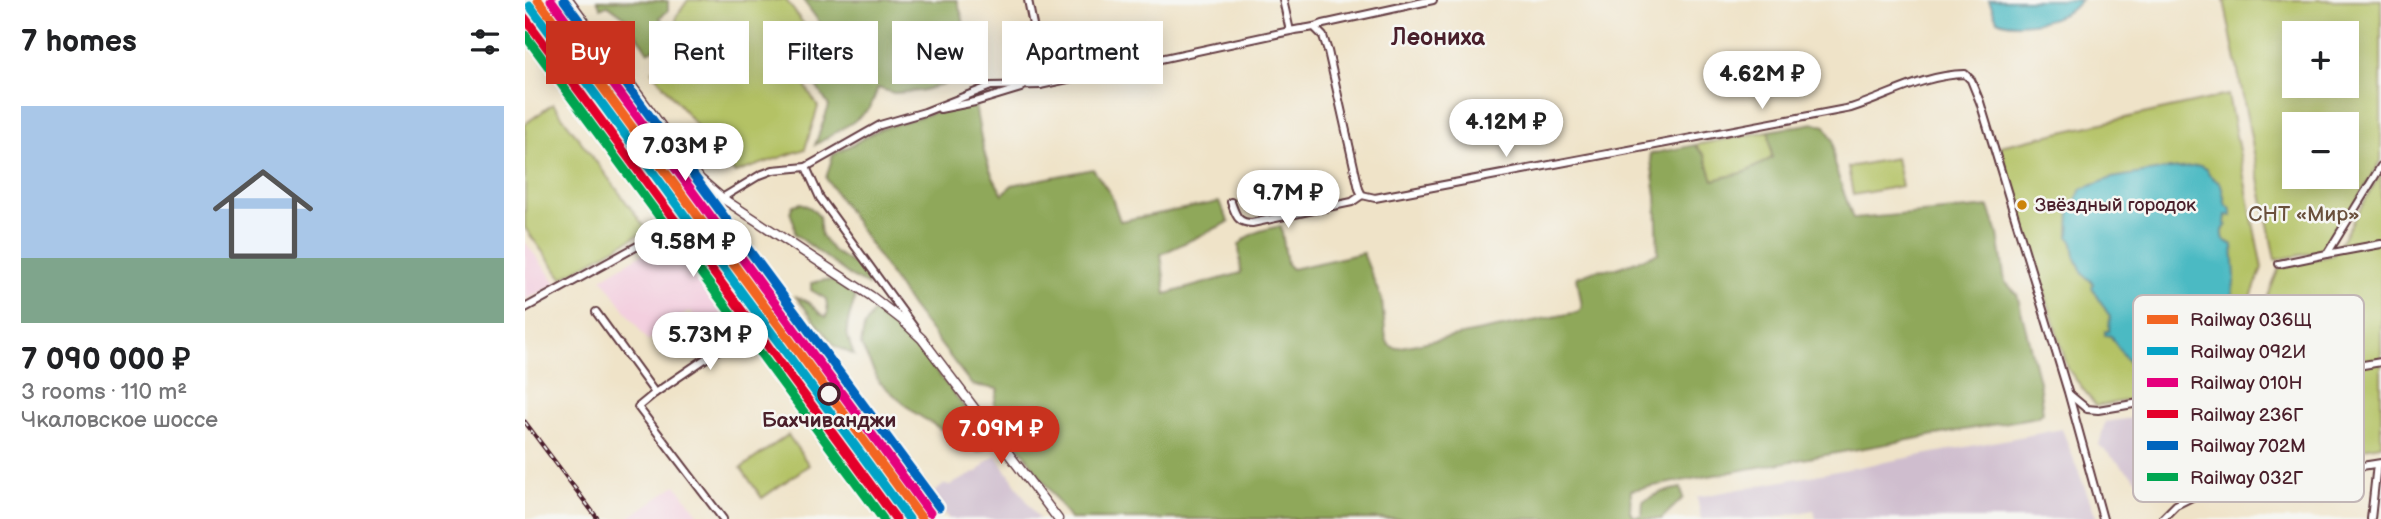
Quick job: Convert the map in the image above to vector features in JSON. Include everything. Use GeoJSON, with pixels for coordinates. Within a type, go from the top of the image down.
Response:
{"type":"FeatureCollection","features":[{"type":"Feature","properties":{"kind":"street"},"geometry":{"type":"LineString","coordinates":[[569,0],[700,179],[722,198],[871,296],[922,339]]}},
{"type":"Feature","properties":{"kind":"street"},"geometry":{"type":"LineString","coordinates":[[1028,0],[1041,65],[1040,85]]}},
{"type":"Feature","properties":{"kind":"street"},"geometry":{"type":"LineString","coordinates":[[1283,0],[1290,31]]}},
{"type":"Feature","properties":{"kind":"street"},"geometry":{"type":"LineString","coordinates":[[1315,28],[1433,0]]}},
{"type":"Feature","properties":{"kind":"street"},"geometry":{"type":"LineString","coordinates":[[525,25],[888,519]]}},
{"type":"Feature","properties":{"kind":"street"},"geometry":{"type":"LineString","coordinates":[[722,198],[767,173],[806,167],[880,125],[925,112],[991,86],[1040,85],[1309,27],[1315,28],[1323,36],[1328,51],[1359,190],[1362,195],[1375,198],[1851,108],[1884,97],[1920,80],[1947,74],[1965,74],[1971,80],[2068,392],[2103,519]]}},
{"type":"Feature","properties":{"kind":"street"},"geometry":{"type":"LineString","coordinates":[[2327,254],[2381,166]]}},
{"type":"Feature","properties":{"kind":"street"},"geometry":{"type":"LineString","coordinates":[[806,167],[820,198],[1058,519]]}},
{"type":"Feature","properties":{"kind":"street"},"geometry":{"type":"LineString","coordinates":[[1231,202],[1238,220],[1252,223],[1352,202],[1362,195]]}},
{"type":"Feature","properties":{"kind":"street"},"geometry":{"type":"LineString","coordinates":[[525,309],[672,227]]}},
{"type":"Feature","properties":{"kind":"street"},"geometry":{"type":"LineString","coordinates":[[2279,264],[2381,244]]}},
{"type":"Feature","properties":{"kind":"street"},"geometry":{"type":"LineString","coordinates":[[871,296],[883,283]]}},
{"type":"Feature","properties":{"kind":"street"},"geometry":{"type":"LineString","coordinates":[[596,312],[655,393]]}},
{"type":"Feature","properties":{"kind":"street"},"geometry":{"type":"LineString","coordinates":[[723,519],[638,407],[749,329]]}},
{"type":"Feature","properties":{"kind":"street"},"geometry":{"type":"LineString","coordinates":[[2068,392],[2087,409],[2098,410],[2133,404]]}},
{"type":"Feature","properties":{"kind":"street"},"geometry":{"type":"LineString","coordinates":[[2371,519],[2379,464]]}},
{"type":"Feature","properties":{"kind":"street"},"geometry":{"type":"LineString","coordinates":[[2161,519],[2182,502]]}},
{"type":"Feature","properties":{"kind":"shaded area"},"geometry":{"type":"Polygon","coordinates":[[[594,84],[613,84],[713,221],[762,281],[829,372],[837,373],[855,397],[860,414],[925,504],[929,519],[906,518],[828,413],[820,409],[808,392],[806,382],[741,294],[698,223],[594,84]]]}},
{"type":"Feature","properties":{"kind":"shaded area"},"geometry":{"type":"Polygon","coordinates":[[[677,233],[732,307],[702,327],[690,311],[648,341],[602,278],[677,233]]]}},
{"type":"Feature","properties":{"kind":"shaded area"},"geometry":{"type":"Polygon","coordinates":[[[525,242],[557,284],[525,300],[525,242]]]}},
{"type":"Feature","properties":{"kind":"shaded area"},"geometry":{"type":"Polygon","coordinates":[[[2133,418],[2133,476],[2099,445],[2105,422],[2133,418]]]}},
{"type":"Feature","properties":{"kind":"shaded area"},"geometry":{"type":"Polygon","coordinates":[[[2062,429],[2097,519],[1816,519],[1814,510],[1768,519],[1701,519],[1697,497],[2062,429]]]}},
{"type":"Feature","properties":{"kind":"shaded area"},"geometry":{"type":"Polygon","coordinates":[[[996,455],[1039,519],[949,519],[933,498],[933,493],[945,484],[950,485],[979,471],[996,455]]]}},
{"type":"Feature","properties":{"kind":"shaded area"},"geometry":{"type":"Polygon","coordinates":[[[676,485],[702,519],[627,519],[676,485]]]}},
{"type":"Feature","properties":{"kind":"green space"},"geometry":{"type":"Polygon","coordinates":[[[597,0],[668,1],[668,11],[660,17],[662,21],[649,21],[648,52],[635,32],[635,21],[628,21],[608,5],[601,8],[597,0]]]}},
{"type":"Feature","properties":{"kind":"green space"},"geometry":{"type":"Polygon","coordinates":[[[688,0],[786,0],[802,21],[763,21],[763,84],[804,84],[818,107],[805,149],[735,173],[663,84],[749,84],[749,21],[676,21],[676,17],[688,0]]]}},
{"type":"Feature","properties":{"kind":"green space"},"geometry":{"type":"Polygon","coordinates":[[[803,0],[957,0],[963,21],[892,21],[892,84],[944,84],[920,91],[894,93],[878,88],[870,108],[853,122],[815,145],[829,106],[815,84],[878,84],[878,21],[819,21],[803,0]]]}},
{"type":"Feature","properties":{"kind":"green space","name":"СНТ «Мир»"},"geometry":{"type":"Polygon","coordinates":[[[2224,0],[2381,0],[2381,161],[2326,250],[2275,260],[2224,0]]]}},
{"type":"Feature","properties":{"kind":"green space"},"geometry":{"type":"Polygon","coordinates":[[[2228,95],[2262,268],[2252,295],[2133,295],[2133,399],[2096,406],[2068,369],[2000,146],[2228,95]]]}},
{"type":"Feature","properties":{"kind":"green space"},"geometry":{"type":"Polygon","coordinates":[[[553,104],[647,230],[562,278],[525,228],[525,124],[553,104]]]}},
{"type":"Feature","properties":{"kind":"green space"},"geometry":{"type":"Polygon","coordinates":[[[975,105],[987,163],[1003,194],[1012,185],[1093,169],[1111,195],[1120,221],[1219,202],[1229,222],[1161,254],[1166,294],[1241,273],[1239,245],[1253,234],[1281,226],[1287,264],[1292,269],[1363,253],[1382,301],[1386,340],[1390,346],[1396,348],[1578,312],[1582,307],[1577,277],[1595,270],[1617,268],[1658,253],[1656,195],[1650,154],[1695,145],[1705,156],[1713,180],[1746,172],[1772,158],[1769,131],[1814,123],[1825,126],[1833,140],[1834,164],[1853,219],[1989,207],[1998,234],[2005,282],[2017,294],[2039,382],[2043,413],[2036,417],[1631,490],[1630,512],[1635,517],[1642,515],[1643,501],[1662,492],[1681,488],[1683,498],[1661,519],[1070,519],[997,414],[994,404],[998,389],[972,385],[911,306],[826,178],[833,155],[880,129],[936,112],[975,105]]]}},
{"type":"Feature","properties":{"kind":"green space"},"geometry":{"type":"Polygon","coordinates":[[[1769,131],[1772,158],[1746,172],[1713,181],[1705,156],[1695,145],[1769,131]]]}},
{"type":"Feature","properties":{"kind":"green space"},"geometry":{"type":"Polygon","coordinates":[[[1896,158],[1902,186],[1853,195],[1848,167],[1896,158]]]}},
{"type":"Feature","properties":{"kind":"green space"},"geometry":{"type":"Polygon","coordinates":[[[2381,173],[2381,445],[2364,448],[2364,295],[2268,295],[2279,268],[2333,255],[2381,173]]]}},
{"type":"Feature","properties":{"kind":"green space"},"geometry":{"type":"Polygon","coordinates":[[[801,203],[819,216],[821,235],[833,251],[857,266],[869,278],[868,285],[853,278],[795,234],[790,212],[793,205],[801,203]]]}},
{"type":"Feature","properties":{"kind":"green space"},"geometry":{"type":"Polygon","coordinates":[[[836,281],[855,297],[847,330],[854,355],[835,346],[796,297],[806,301],[826,317],[826,299],[811,290],[811,283],[836,281]]]}},
{"type":"Feature","properties":{"kind":"green space"},"geometry":{"type":"Polygon","coordinates":[[[875,309],[909,334],[987,436],[989,447],[978,452],[915,413],[879,382],[861,345],[864,327],[875,309]]]}},
{"type":"Feature","properties":{"kind":"green space"},"geometry":{"type":"Polygon","coordinates":[[[788,435],[809,465],[762,498],[741,468],[788,435]]]}},
{"type":"Feature","properties":{"kind":"water"},"geometry":{"type":"Polygon","coordinates":[[[1989,0],[2081,0],[2054,18],[2017,24],[1997,20],[1989,0]]]}},
{"type":"Feature","properties":{"kind":"water"},"geometry":{"type":"Polygon","coordinates":[[[2200,166],[2207,169],[2209,175],[2221,184],[2226,206],[2230,207],[2232,216],[2226,215],[2227,225],[2223,233],[2224,240],[2233,245],[2235,277],[2232,295],[2133,295],[2133,364],[2125,358],[2111,336],[2105,335],[2105,331],[2109,331],[2110,317],[2092,287],[2093,283],[2083,274],[2075,256],[2069,237],[2070,210],[2082,189],[2112,178],[2200,166]]]}},
{"type":"Feature","properties":{"kind":"railway"},"geometry":{"type":"LineString","coordinates":[[525,422],[598,519]]}},
{"type":"Feature","properties":{"kind":"rail line","name":"036Щ"},"geometry":{"type":"LineString","coordinates":[[538,0],[922,519]]}},
{"type":"Feature","properties":{"kind":"rail line","name":"010Н"},"geometry":{"type":"LineString","coordinates":[[551,0],[930,513]]}},
{"type":"Feature","properties":{"kind":"rail line","name":"702М"},"geometry":{"type":"LineString","coordinates":[[564,0],[939,507]]}},
{"type":"Feature","properties":{"kind":"rail line","name":"092И"},"geometry":{"type":"LineString","coordinates":[[530,6],[909,519]]}},
{"type":"Feature","properties":{"kind":"rail line","name":"236Г"},"geometry":{"type":"LineString","coordinates":[[525,18],[896,519]]}},
{"type":"Feature","properties":{"kind":"rail line","name":"032Г"},"geometry":{"type":"LineString","coordinates":[[525,35],[883,519]]}},
{"type":"Feature","properties":{"kind":"place","name":"Звёздный городок"},"geometry":{"type":"Point","coordinates":[2022,205]}},
{"type":"Feature","properties":{"kind":"place","name":"Бахчиванджи"},"geometry":{"type":"Point","coordinates":[829,394]}},
{"type":"Feature","properties":{"kind":"district","name":"Леониха"},"geometry":{"type":"Point","coordinates":[1438,37]}}]}
